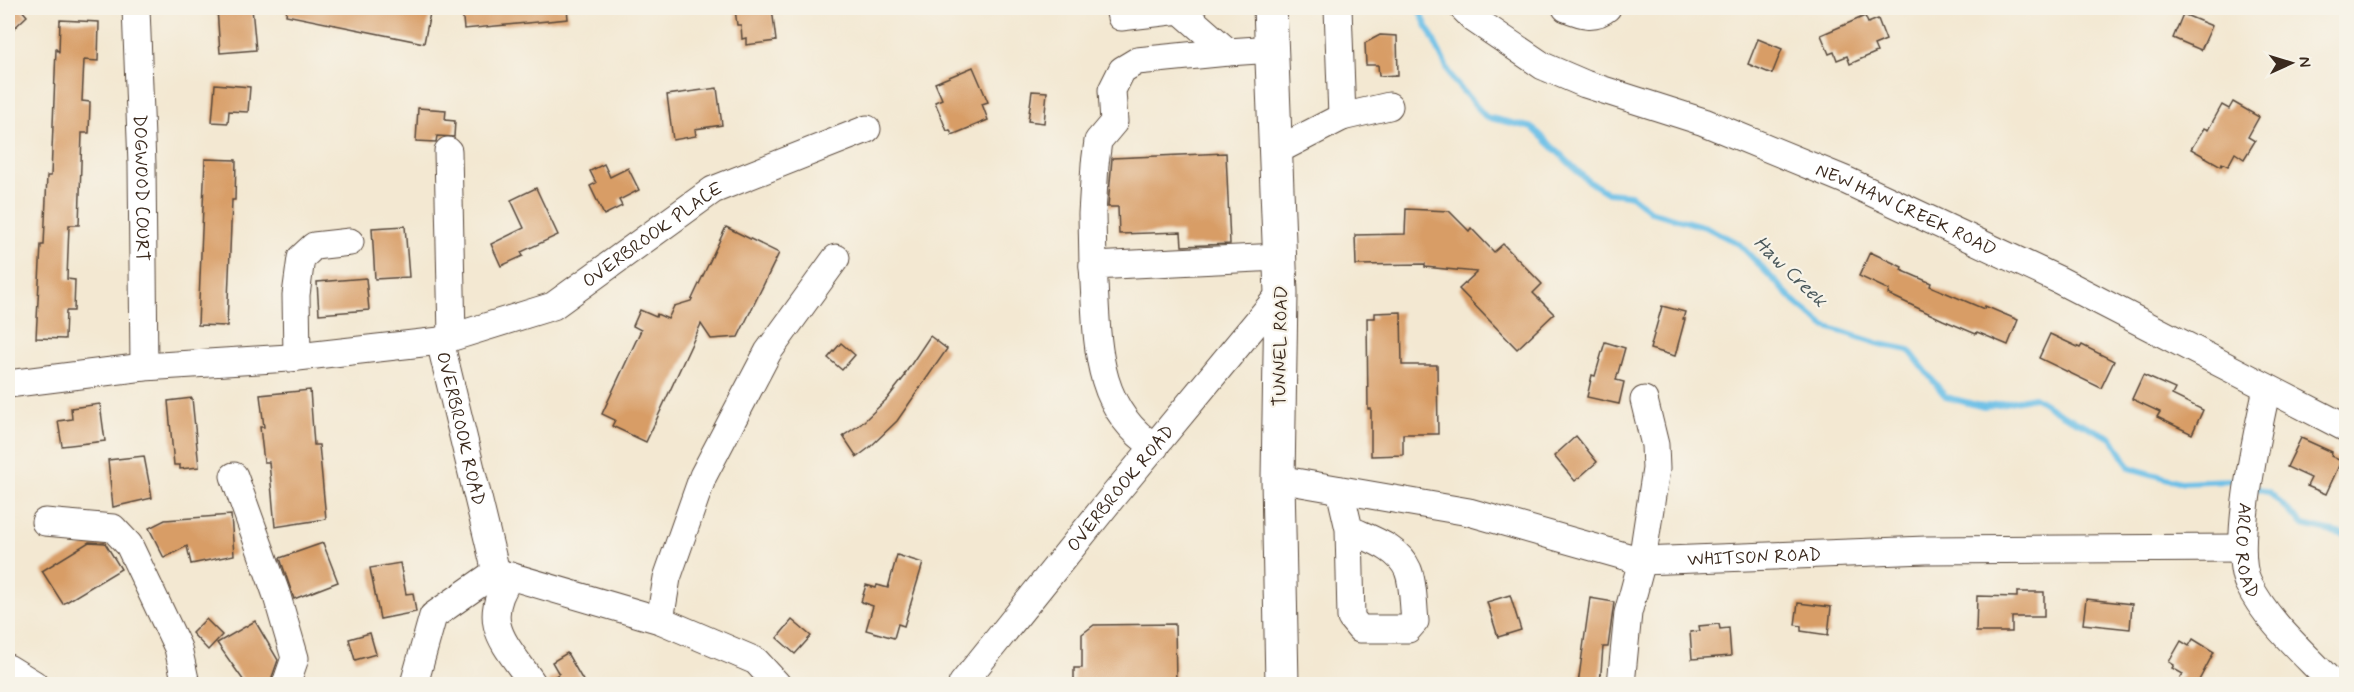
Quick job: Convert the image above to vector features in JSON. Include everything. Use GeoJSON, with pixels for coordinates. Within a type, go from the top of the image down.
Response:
{"type":"FeatureCollection","features":[{"type":"Feature","properties":{"kind":"main road","name":"TUNNEL ROAD"},"geometry":{"type":"LineString","coordinates":[[1270,8],[1281,293],[1278,479],[1282,684]]}},
{"type":"Feature","properties":{"kind":"street","name":"DOGWOOD COURT"},"geometry":{"type":"LineString","coordinates":[[136,8],[142,165],[144,367]]}},
{"type":"Feature","properties":{"kind":"street"},"geometry":{"type":"LineString","coordinates":[[1338,8],[1342,117]]}},
{"type":"Feature","properties":{"kind":"street","name":"NEW HAW CREEK ROAD"},"geometry":{"type":"LineString","coordinates":[[1463,8],[1474,19],[1543,66],[1585,84],[1704,122],[1845,180],[2069,285],[2346,428]]}},
{"type":"Feature","properties":{"kind":"street"},"geometry":{"type":"LineString","coordinates":[[1566,8],[1591,15],[1607,8]]}},
{"type":"Feature","properties":{"kind":"street"},"geometry":{"type":"LineString","coordinates":[[1120,12],[1180,10],[1228,52]]}},
{"type":"Feature","properties":{"kind":"street"},"geometry":{"type":"LineString","coordinates":[[1155,447],[1137,434],[1120,415],[1106,384],[1100,362],[1093,266],[1092,214],[1098,141],[1114,122],[1112,90],[1122,70],[1137,61],[1273,49]]}},
{"type":"Feature","properties":{"kind":"street"},"geometry":{"type":"LineString","coordinates":[[1276,151],[1342,117],[1389,106]]}},
{"type":"Feature","properties":{"kind":"street","name":"OVERBROOK PLACE"},"geometry":{"type":"LineString","coordinates":[[446,339],[553,306],[713,190],[867,129]]}},
{"type":"Feature","properties":{"kind":"street"},"geometry":{"type":"LineString","coordinates":[[446,339],[448,152]]}},
{"type":"Feature","properties":{"kind":"street"},"geometry":{"type":"LineString","coordinates":[[297,357],[296,294],[301,258],[314,246],[350,242]]}},
{"type":"Feature","properties":{"kind":"street"},"geometry":{"type":"LineString","coordinates":[[1093,266],[1280,257]]}},
{"type":"Feature","properties":{"kind":"street"},"geometry":{"type":"LineString","coordinates":[[660,620],[667,578],[703,476],[768,352],[836,258]]}},
{"type":"Feature","properties":{"kind":"street","name":"OVERBROOK ROAD"},"geometry":{"type":"LineString","coordinates":[[962,684],[1281,293]]}},
{"type":"Feature","properties":{"kind":"street","name":"OVERBROOK ROAD"},"geometry":{"type":"LineString","coordinates":[[8,384],[144,367],[297,357],[446,339],[504,574]]}},
{"type":"Feature","properties":{"kind":"street","name":"ARCO ROAD"},"geometry":{"type":"LineString","coordinates":[[2267,388],[2246,506],[2241,548],[2247,580],[2261,606],[2333,684]]}},
{"type":"Feature","properties":{"kind":"street"},"geometry":{"type":"LineString","coordinates":[[1621,684],[1628,613],[1642,561],[1656,469],[1655,445],[1644,400]]}},
{"type":"Feature","properties":{"kind":"street"},"geometry":{"type":"LineString","coordinates":[[234,476],[276,593],[296,658],[286,684]]}},
{"type":"Feature","properties":{"kind":"street","name":"WHITSON ROAD"},"geometry":{"type":"LineString","coordinates":[[1278,479],[1469,513],[1642,561],[1926,550],[2241,548]]}},
{"type":"Feature","properties":{"kind":"street"},"geometry":{"type":"LineString","coordinates":[[1340,490],[1349,529]]}},
{"type":"Feature","properties":{"kind":"street"},"geometry":{"type":"LineString","coordinates":[[45,522],[113,528],[129,545],[178,648],[186,684]]}},
{"type":"Feature","properties":{"kind":"street"},"geometry":{"type":"LineString","coordinates":[[504,574],[496,605],[499,632],[533,684]]}},
{"type":"Feature","properties":{"kind":"street"},"geometry":{"type":"LineString","coordinates":[[414,684],[433,616],[504,574],[660,620],[756,661],[777,684]]}},
{"type":"Feature","properties":{"kind":"street"},"geometry":{"type":"LineString","coordinates":[[8,668],[34,684]]}},
{"type":"Feature","properties":{"kind":"building"},"geometry":{"type":"Polygon","coordinates":[[[8,8],[20,8],[27,16],[8,34],[8,8]]]}},
{"type":"Feature","properties":{"kind":"building"},"geometry":{"type":"Polygon","coordinates":[[[217,8],[252,8],[256,50],[220,53],[217,8]]]}},
{"type":"Feature","properties":{"kind":"building"},"geometry":{"type":"Polygon","coordinates":[[[287,8],[431,8],[424,43],[286,15],[287,8]]]}},
{"type":"Feature","properties":{"kind":"building"},"geometry":{"type":"Polygon","coordinates":[[[462,8],[567,8],[568,19],[464,29],[462,8]]]}},
{"type":"Feature","properties":{"kind":"building"},"geometry":{"type":"Polygon","coordinates":[[[772,8],[776,41],[746,45],[746,38],[742,39],[741,25],[737,25],[735,9],[772,8]]]}},
{"type":"Feature","properties":{"kind":"building"},"geometry":{"type":"Polygon","coordinates":[[[2183,14],[2212,26],[2201,50],[2173,38],[2183,14]]]}},
{"type":"Feature","properties":{"kind":"building"},"geometry":{"type":"Polygon","coordinates":[[[1865,16],[1868,23],[1878,19],[1886,40],[1874,45],[1877,52],[1850,64],[1847,56],[1837,60],[1834,52],[1829,54],[1821,35],[1865,16]]]}},
{"type":"Feature","properties":{"kind":"building"},"geometry":{"type":"Polygon","coordinates":[[[60,20],[99,22],[98,61],[84,60],[82,101],[90,102],[89,133],[82,133],[79,225],[69,225],[67,279],[75,280],[74,311],[66,311],[65,339],[36,338],[47,176],[51,176],[56,49],[59,52],[60,20]]]}},
{"type":"Feature","properties":{"kind":"building"},"geometry":{"type":"Polygon","coordinates":[[[1380,35],[1397,36],[1398,75],[1379,76],[1378,65],[1366,65],[1365,43],[1380,35]]]}},
{"type":"Feature","properties":{"kind":"building"},"geometry":{"type":"Polygon","coordinates":[[[1758,39],[1782,49],[1772,74],[1748,64],[1758,39]]]}},
{"type":"Feature","properties":{"kind":"building"},"geometry":{"type":"Polygon","coordinates":[[[973,67],[988,102],[982,104],[988,120],[952,135],[950,130],[947,131],[935,102],[942,99],[935,83],[973,67]]]}},
{"type":"Feature","properties":{"kind":"building"},"geometry":{"type":"Polygon","coordinates":[[[215,84],[250,87],[248,112],[229,111],[228,123],[212,122],[215,84]]]}},
{"type":"Feature","properties":{"kind":"building"},"geometry":{"type":"Polygon","coordinates":[[[717,88],[722,125],[695,129],[696,136],[673,140],[667,95],[717,88]]]}},
{"type":"Feature","properties":{"kind":"building"},"geometry":{"type":"Polygon","coordinates":[[[1032,91],[1047,92],[1044,123],[1028,121],[1032,91]]]}},
{"type":"Feature","properties":{"kind":"building"},"geometry":{"type":"Polygon","coordinates":[[[2233,102],[2259,117],[2248,137],[2255,141],[2244,159],[2235,153],[2228,166],[2222,163],[2221,166],[2191,149],[2204,128],[2208,130],[2222,105],[2229,109],[2233,102]]]}},
{"type":"Feature","properties":{"kind":"building"},"geometry":{"type":"Polygon","coordinates":[[[418,108],[446,110],[445,120],[455,121],[454,137],[437,136],[436,142],[416,141],[418,108]]]}},
{"type":"Feature","properties":{"kind":"building"},"geometry":{"type":"Polygon","coordinates":[[[1226,153],[1230,244],[1182,246],[1181,232],[1119,234],[1118,207],[1108,207],[1112,158],[1226,153]]]}},
{"type":"Feature","properties":{"kind":"building"},"geometry":{"type":"Polygon","coordinates":[[[205,159],[236,160],[235,200],[232,200],[227,326],[198,325],[205,159]]]}},
{"type":"Feature","properties":{"kind":"building"},"geometry":{"type":"Polygon","coordinates":[[[604,164],[610,177],[628,168],[639,190],[619,200],[622,206],[604,215],[590,186],[596,183],[590,171],[604,164]]]}},
{"type":"Feature","properties":{"kind":"building"},"geometry":{"type":"Polygon","coordinates":[[[536,188],[558,235],[521,252],[523,256],[501,266],[491,244],[524,228],[511,200],[536,188]]]}},
{"type":"Feature","properties":{"kind":"building"},"geometry":{"type":"Polygon","coordinates":[[[1406,209],[1449,211],[1469,231],[1471,228],[1494,252],[1503,244],[1542,284],[1533,293],[1554,314],[1517,349],[1459,289],[1477,272],[1425,267],[1425,264],[1356,265],[1355,235],[1405,234],[1406,209]]]}},
{"type":"Feature","properties":{"kind":"building"},"geometry":{"type":"Polygon","coordinates":[[[405,226],[409,277],[375,279],[372,228],[405,226]]]}},
{"type":"Feature","properties":{"kind":"building"},"geometry":{"type":"Polygon","coordinates":[[[726,227],[779,253],[738,337],[711,339],[701,324],[646,442],[612,426],[615,420],[602,414],[641,330],[633,326],[640,310],[668,319],[674,306],[691,301],[726,227]]]}},
{"type":"Feature","properties":{"kind":"building"},"geometry":{"type":"Polygon","coordinates":[[[1870,252],[1902,267],[1901,270],[1931,283],[1930,286],[1984,309],[1985,306],[2018,320],[2008,345],[1943,320],[1888,294],[1889,290],[1859,276],[1870,252]]]}},
{"type":"Feature","properties":{"kind":"building"},"geometry":{"type":"Polygon","coordinates":[[[366,278],[369,310],[319,314],[317,282],[366,278]]]}},
{"type":"Feature","properties":{"kind":"building"},"geometry":{"type":"Polygon","coordinates":[[[1662,306],[1685,312],[1675,356],[1650,349],[1662,306]]]}},
{"type":"Feature","properties":{"kind":"building"},"geometry":{"type":"Polygon","coordinates":[[[1401,312],[1402,365],[1437,365],[1438,434],[1403,434],[1403,455],[1371,456],[1367,318],[1375,318],[1375,313],[1401,312]]]}},
{"type":"Feature","properties":{"kind":"building"},"geometry":{"type":"Polygon","coordinates":[[[2050,334],[2080,348],[2082,345],[2114,361],[2101,388],[2039,358],[2050,334]]]}},
{"type":"Feature","properties":{"kind":"building"},"geometry":{"type":"Polygon","coordinates":[[[930,336],[947,349],[897,421],[857,457],[843,436],[861,424],[887,399],[905,376],[930,336]]]}},
{"type":"Feature","properties":{"kind":"building"},"geometry":{"type":"Polygon","coordinates":[[[1605,342],[1625,348],[1616,380],[1624,382],[1619,404],[1587,397],[1592,375],[1595,376],[1605,342]]]}},
{"type":"Feature","properties":{"kind":"building"},"geometry":{"type":"Polygon","coordinates":[[[841,343],[855,355],[842,370],[828,358],[841,343]]]}},
{"type":"Feature","properties":{"kind":"building"},"geometry":{"type":"Polygon","coordinates":[[[2143,375],[2175,389],[2172,395],[2203,410],[2192,434],[2157,417],[2160,412],[2132,399],[2143,375]]]}},
{"type":"Feature","properties":{"kind":"building"},"geometry":{"type":"Polygon","coordinates":[[[310,390],[314,445],[319,445],[326,519],[275,527],[269,462],[264,462],[260,427],[264,427],[260,395],[310,390]]]}},
{"type":"Feature","properties":{"kind":"building"},"geometry":{"type":"Polygon","coordinates":[[[192,398],[199,467],[180,469],[180,465],[174,465],[168,401],[192,398]]]}},
{"type":"Feature","properties":{"kind":"building"},"geometry":{"type":"Polygon","coordinates":[[[100,404],[105,441],[62,446],[58,421],[72,419],[71,408],[100,404]]]}},
{"type":"Feature","properties":{"kind":"building"},"geometry":{"type":"Polygon","coordinates":[[[1576,436],[1597,462],[1575,481],[1554,456],[1576,436]]]}},
{"type":"Feature","properties":{"kind":"building"},"geometry":{"type":"Polygon","coordinates":[[[2301,438],[2332,452],[2331,456],[2341,461],[2326,494],[2307,486],[2311,478],[2287,467],[2301,438]]]}},
{"type":"Feature","properties":{"kind":"building"},"geometry":{"type":"Polygon","coordinates":[[[144,456],[152,498],[113,507],[108,460],[144,456]]]}},
{"type":"Feature","properties":{"kind":"building"},"geometry":{"type":"Polygon","coordinates":[[[231,515],[234,555],[191,564],[187,546],[164,558],[149,528],[165,520],[231,515]]]}},
{"type":"Feature","properties":{"kind":"building"},"geometry":{"type":"Polygon","coordinates":[[[89,542],[105,543],[121,569],[63,604],[42,571],[89,542]]]}},
{"type":"Feature","properties":{"kind":"building"},"geometry":{"type":"Polygon","coordinates":[[[323,543],[338,582],[294,599],[280,558],[323,543]]]}},
{"type":"Feature","properties":{"kind":"building"},"geometry":{"type":"Polygon","coordinates":[[[897,555],[923,563],[904,626],[898,624],[894,638],[866,630],[873,606],[861,602],[866,585],[888,588],[897,555]]]}},
{"type":"Feature","properties":{"kind":"building"},"geometry":{"type":"Polygon","coordinates":[[[400,563],[406,594],[413,593],[416,612],[380,619],[370,568],[400,563]]]}},
{"type":"Feature","properties":{"kind":"building"},"geometry":{"type":"Polygon","coordinates":[[[2017,592],[2044,592],[2044,617],[2012,617],[2012,632],[1976,632],[1977,596],[2017,597],[2017,592]]]}},
{"type":"Feature","properties":{"kind":"building"},"geometry":{"type":"Polygon","coordinates":[[[1510,595],[1521,630],[1498,637],[1487,602],[1510,595]]]}},
{"type":"Feature","properties":{"kind":"building"},"geometry":{"type":"Polygon","coordinates":[[[1590,598],[1614,602],[1608,647],[1603,647],[1600,684],[1578,684],[1590,598]]]}},
{"type":"Feature","properties":{"kind":"building"},"geometry":{"type":"Polygon","coordinates":[[[2086,599],[2132,604],[2130,629],[2083,624],[2086,599]]]}},
{"type":"Feature","properties":{"kind":"building"},"geometry":{"type":"Polygon","coordinates":[[[1798,603],[1831,607],[1828,635],[1801,631],[1801,626],[1795,625],[1798,603]]]}},
{"type":"Feature","properties":{"kind":"building"},"geometry":{"type":"Polygon","coordinates":[[[206,619],[222,635],[208,650],[192,633],[206,619]]]}},
{"type":"Feature","properties":{"kind":"building"},"geometry":{"type":"Polygon","coordinates":[[[792,620],[811,636],[795,654],[777,638],[792,620]]]}},
{"type":"Feature","properties":{"kind":"building"},"geometry":{"type":"Polygon","coordinates":[[[255,621],[278,660],[271,680],[263,684],[246,684],[217,643],[255,621]]]}},
{"type":"Feature","properties":{"kind":"building"},"geometry":{"type":"Polygon","coordinates":[[[1175,624],[1176,684],[1074,684],[1074,668],[1082,668],[1082,634],[1094,625],[1175,624]]]}},
{"type":"Feature","properties":{"kind":"building"},"geometry":{"type":"Polygon","coordinates":[[[1719,624],[1720,629],[1729,628],[1731,656],[1692,659],[1690,632],[1700,631],[1699,626],[1719,624]]]}},
{"type":"Feature","properties":{"kind":"building"},"geometry":{"type":"Polygon","coordinates":[[[370,633],[376,654],[355,660],[349,639],[370,633]]]}},
{"type":"Feature","properties":{"kind":"building"},"geometry":{"type":"Polygon","coordinates":[[[2193,639],[2214,652],[2197,684],[2176,684],[2183,674],[2172,668],[2174,665],[2169,662],[2181,641],[2189,646],[2193,639]]]}},
{"type":"Feature","properties":{"kind":"building"},"geometry":{"type":"Polygon","coordinates":[[[567,653],[585,684],[548,684],[548,680],[559,674],[552,662],[567,653]]]}},
{"type":"Feature","properties":{"kind":"waterway","name":"Haw Creek"},"geometry":{"type":"LineString","coordinates":[[1418,8],[1453,80],[1486,117],[1533,128],[1588,181],[1608,193],[1631,195],[1652,212],[1706,227],[1739,244],[1795,302],[1824,326],[1880,344],[1909,350],[1946,397],[1984,407],[2034,397],[2061,414],[2112,438],[2130,468],[2180,482],[2236,480],[2242,482]]}},
{"type":"Feature","properties":{"kind":"waterway","name":"Haw Creek"},"geometry":{"type":"LineString","coordinates":[[2254,487],[2269,492],[2303,525],[2346,535]]}}]}
